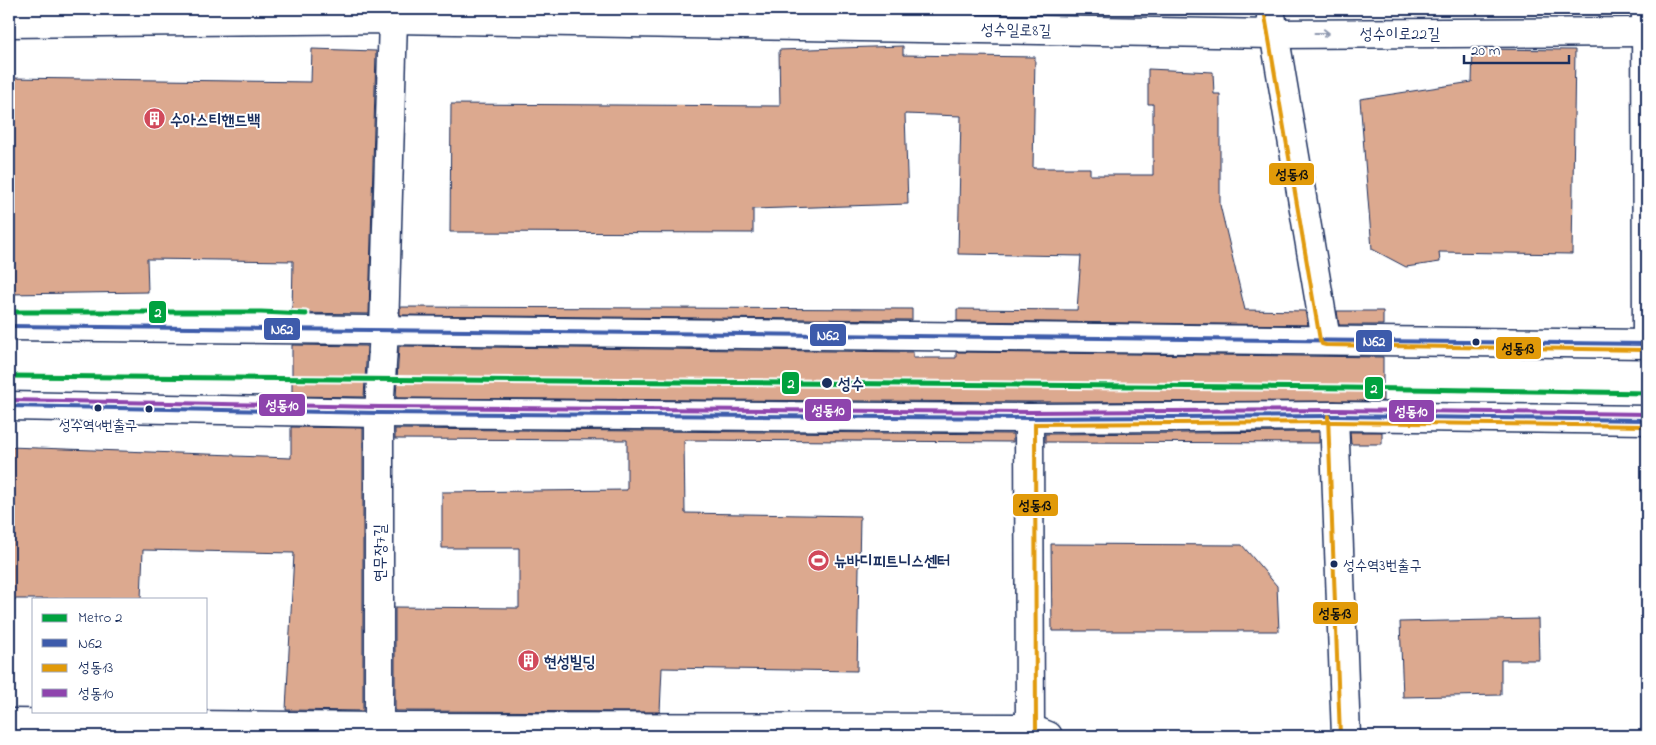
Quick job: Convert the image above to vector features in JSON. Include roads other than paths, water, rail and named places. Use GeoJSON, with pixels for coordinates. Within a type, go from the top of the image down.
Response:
{"type":"FeatureCollection","features":[{"type":"Feature","properties":{"kind":"street"},"geometry":{"type":"LineString","coordinates":[[9,326],[1647,344],[1646,9]]}},
{"type":"Feature","properties":{"kind":"street","name":"성수일로8길"},"geometry":{"type":"LineString","coordinates":[[9,24],[393,19],[1271,21]]}},
{"type":"Feature","properties":{"kind":"street","name":"연무장7길"},"geometry":{"type":"LineString","coordinates":[[379,732],[379,413],[384,331],[393,19]]}},
{"type":"Feature","properties":{"kind":"street"},"geometry":{"type":"LineString","coordinates":[[1271,21],[1326,339]]}},
{"type":"Feature","properties":{"kind":"street","name":"성수이로22길"},"geometry":{"type":"LineString","coordinates":[[1271,21],[1647,32]]}},
{"type":"Feature","properties":{"kind":"street"},"geometry":{"type":"LineString","coordinates":[[9,406],[379,413],[1029,418],[1334,416],[1647,420]]}},
{"type":"Feature","properties":{"kind":"street"},"geometry":{"type":"LineString","coordinates":[[1334,416],[1346,736]]}},
{"type":"Feature","properties":{"kind":"street"},"geometry":{"type":"LineString","coordinates":[[9,723],[379,732],[1036,734],[1029,418]]}},
{"type":"Feature","properties":{"kind":"metro line","name":"2"},"geometry":{"type":"LineString","coordinates":[[9,312],[261,312],[306,314]]}},
{"type":"Feature","properties":{"kind":"metro line","name":"2"},"geometry":{"type":"LineString","coordinates":[[9,376],[1348,388],[1647,393]]}},
{"type":"Feature","properties":{"kind":"place","name":"수아스티핸드백"},"geometry":{"type":"Point","coordinates":[154,119]}},
{"type":"Feature","properties":{"kind":"place","name":"성수"},"geometry":{"type":"Point","coordinates":[827,383]}},
{"type":"Feature","properties":{"kind":"place","name":"성수역4번출구"},"geometry":{"type":"Point","coordinates":[98,408]}},
{"type":"Feature","properties":{"kind":"place","name":"뉴바디피트니스센터"},"geometry":{"type":"Point","coordinates":[818,560]}},
{"type":"Feature","properties":{"kind":"place","name":"성수역3번출구"},"geometry":{"type":"Point","coordinates":[1334,564]}},
{"type":"Feature","properties":{"kind":"place","name":"현성빌딩"},"geometry":{"type":"Point","coordinates":[528,661]}}]}
